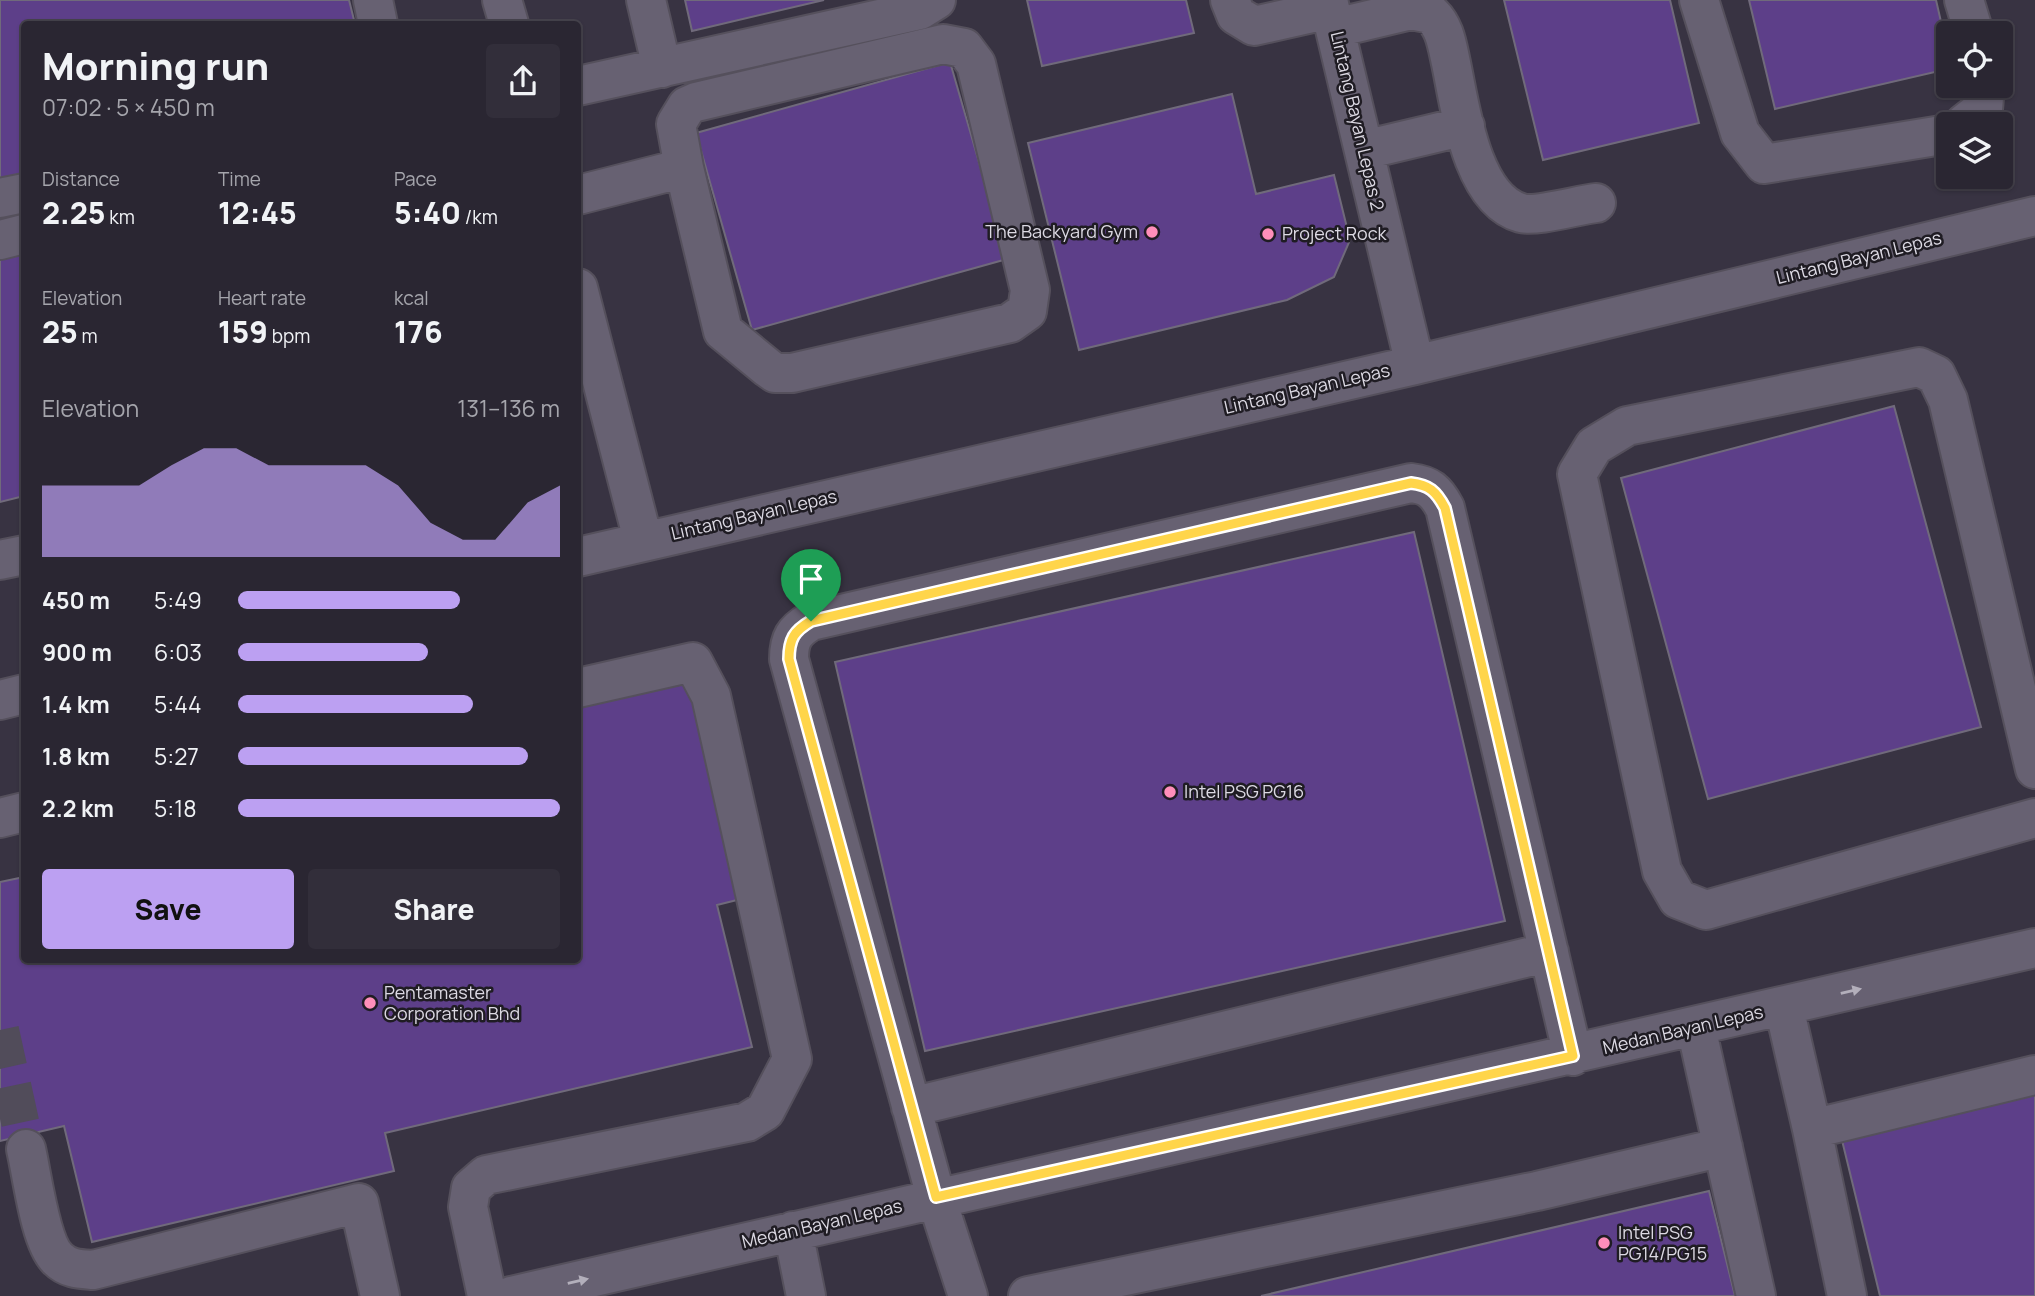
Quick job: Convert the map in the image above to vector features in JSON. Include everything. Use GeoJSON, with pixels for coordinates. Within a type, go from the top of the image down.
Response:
{"type":"FeatureCollection","features":[{"type":"Feature","properties":{"kind":"street"},"geometry":{"type":"LineString","coordinates":[[373,0],[377,21]]}},
{"type":"Feature","properties":{"kind":"street"},"geometry":{"type":"LineString","coordinates":[[502,0],[508,21]]}},
{"type":"Feature","properties":{"kind":"street"},"geometry":{"type":"LineString","coordinates":[[646,0],[662,68]]}},
{"type":"Feature","properties":{"kind":"street"},"geometry":{"type":"LineString","coordinates":[[581,85],[920,10],[936,0]]}},
{"type":"Feature","properties":{"kind":"street"},"geometry":{"type":"LineString","coordinates":[[1230,0],[1237,15],[1254,26],[1331,12],[1411,10],[1431,14],[1444,31],[1465,126],[1478,169],[1488,189],[1503,204],[1522,214],[1596,203]]}},
{"type":"Feature","properties":{"kind":"street"},"geometry":{"type":"LineString","coordinates":[[1699,0],[1740,133],[1764,164],[1936,136]]}},
{"type":"Feature","properties":{"kind":"street"},"geometry":{"type":"LineString","coordinates":[[1964,0],[1970,21]]}},
{"type":"Feature","properties":{"kind":"street","name":"Lintang Bayan Lepas 2"},"geometry":{"type":"LineString","coordinates":[[1331,12],[1415,365]]}},
{"type":"Feature","properties":{"kind":"street"},"geometry":{"type":"LineString","coordinates":[[943,44],[964,48],[976,65],[1024,263],[1030,290],[1027,311],[1020,318],[997,326],[792,373],[775,373],[723,331],[684,168],[676,124],[680,114],[696,102],[943,44]]}},
{"type":"Feature","properties":{"kind":"street"},"geometry":{"type":"LineString","coordinates":[[1364,150],[1465,126]]}},
{"type":"Feature","properties":{"kind":"street"},"geometry":{"type":"LineString","coordinates":[[581,194],[684,168]]}},
{"type":"Feature","properties":{"kind":"street"},"geometry":{"type":"LineString","coordinates":[[0,198],[21,194]]}},
{"type":"Feature","properties":{"kind":"street","name":"Lintang Bayan Lepas"},"geometry":{"type":"LineString","coordinates":[[581,556],[1415,365],[2035,216]]}},
{"type":"Feature","properties":{"kind":"street"},"geometry":{"type":"LineString","coordinates":[[0,240],[21,235]]}},
{"type":"Feature","properties":{"kind":"street"},"geometry":{"type":"LineString","coordinates":[[581,300],[643,540]]}},
{"type":"Feature","properties":{"kind":"street"},"geometry":{"type":"LineString","coordinates":[[2035,769],[2027,702],[1948,400],[1936,375],[1919,367],[1627,426],[1594,446],[1577,474],[1662,871],[1678,899],[1706,910],[2035,818]]}},
{"type":"Feature","properties":{"kind":"street"},"geometry":{"type":"LineString","coordinates":[[968,1296],[936,1197],[789,659],[789,642],[797,629],[811,621],[1411,483],[1425,485],[1437,494],[1445,508],[1573,1056]]}},
{"type":"Feature","properties":{"kind":"street"},"geometry":{"type":"LineString","coordinates":[[0,560],[21,556]]}},
{"type":"Feature","properties":{"kind":"street"},"geometry":{"type":"LineString","coordinates":[[487,1296],[468,1207],[471,1188],[486,1175],[747,1122],[765,1111],[792,1059],[711,696],[703,679],[693,662],[581,687]]}},
{"type":"Feature","properties":{"kind":"street"},"geometry":{"type":"LineString","coordinates":[[0,700],[21,695]]}},
{"type":"Feature","properties":{"kind":"street"},"geometry":{"type":"LineString","coordinates":[[0,818],[21,813]]}},
{"type":"Feature","properties":{"kind":"street","name":"Medan Bayan Lepas"},"geometry":{"type":"LineString","coordinates":[[511,1296],[936,1197],[1573,1056],[2035,948]]}},
{"type":"Feature","properties":{"kind":"street"},"geometry":{"type":"LineString","coordinates":[[911,1107],[1549,952]]}},
{"type":"Feature","properties":{"kind":"street"},"geometry":{"type":"LineString","coordinates":[[1784,1007],[1847,1296]]}},
{"type":"Feature","properties":{"kind":"street"},"geometry":{"type":"LineString","coordinates":[[1696,1027],[1756,1296]]}},
{"type":"Feature","properties":{"kind":"street"},"geometry":{"type":"LineString","coordinates":[[1812,1129],[2035,1075]]}},
{"type":"Feature","properties":{"kind":"street"},"geometry":{"type":"LineString","coordinates":[[1028,1296],[1537,1191],[1723,1147]]}},
{"type":"Feature","properties":{"kind":"street"},"geometry":{"type":"LineString","coordinates":[[26,1149],[47,1240],[56,1258],[73,1269],[93,1270],[359,1203],[380,1296]]}},
{"type":"Feature","properties":{"kind":"street"},"geometry":{"type":"LineString","coordinates":[[793,1231],[806,1296]]}},
{"type":"Feature","properties":{"kind":"building"},"geometry":{"type":"Polygon","coordinates":[[[0,0],[349,0],[354,21],[21,21],[21,179],[0,183],[0,0]]]}},
{"type":"Feature","properties":{"kind":"building"},"geometry":{"type":"Polygon","coordinates":[[[685,0],[824,0],[692,31],[685,0]]]}},
{"type":"Feature","properties":{"kind":"building"},"geometry":{"type":"Polygon","coordinates":[[[1027,0],[1186,0],[1194,33],[1042,66],[1027,0]]]}},
{"type":"Feature","properties":{"kind":"building"},"geometry":{"type":"Polygon","coordinates":[[[1504,0],[1670,0],[1699,123],[1543,160],[1504,0]]]}},
{"type":"Feature","properties":{"kind":"building"},"geometry":{"type":"Polygon","coordinates":[[[1749,0],[1936,0],[1941,21],[1936,21],[1936,72],[1775,109],[1749,0]]]}},
{"type":"Feature","properties":{"kind":"building"},"geometry":{"type":"Polygon","coordinates":[[[950,62],[1007,259],[752,330],[696,133],[950,62]]]}},
{"type":"Feature","properties":{"kind":"building"},"geometry":{"type":"Polygon","coordinates":[[[1232,94],[1256,194],[1334,175],[1350,240],[1334,277],[1287,300],[1079,350],[1028,143],[1232,94]]]}},
{"type":"Feature","properties":{"kind":"building"},"geometry":{"type":"Polygon","coordinates":[[[21,254],[21,497],[0,502],[0,259],[21,254]]]}},
{"type":"Feature","properties":{"kind":"building"},"geometry":{"type":"Polygon","coordinates":[[[1894,406],[1981,727],[1708,799],[1621,478],[1894,406]]]}},
{"type":"Feature","properties":{"kind":"building","name":"Intel PSG PG16"},"geometry":{"type":"Polygon","coordinates":[[[1414,532],[1505,921],[925,1051],[835,662],[1414,532]]]}},
{"type":"Feature","properties":{"kind":"building","name":"Pentamaster Corporation Bhd"},"geometry":{"type":"Polygon","coordinates":[[[688,679],[741,899],[717,905],[752,1047],[385,1133],[394,1171],[92,1242],[64,1126],[0,1141],[0,882],[21,878],[21,963],[581,963],[581,704],[688,679]]]}},
{"type":"Feature","properties":{"kind":"building"},"geometry":{"type":"Polygon","coordinates":[[[2035,1081],[2035,1296],[1880,1296],[1839,1128],[2035,1081]]]}},
{"type":"Feature","properties":{"kind":"building","name":"Intel PSG PG14/PG15"},"geometry":{"type":"Polygon","coordinates":[[[1709,1191],[1735,1296],[1261,1296],[1709,1191]]]}},
{"type":"Feature","properties":{"kind":"tunnel"},"geometry":{"type":"LineString","coordinates":[[0,1030],[26,1149]]}},
{"type":"Feature","properties":{"kind":"place","name":"The Backyard Gym"},"geometry":{"type":"Point","coordinates":[1152,232]}},
{"type":"Feature","properties":{"kind":"place","name":"Project Rock"},"geometry":{"type":"Point","coordinates":[1268,234]}},
{"type":"Feature","properties":{"kind":"place","name":"Intel PSG PG16"},"geometry":{"type":"Point","coordinates":[1170,792]}},
{"type":"Feature","properties":{"kind":"place","name":"Pentamaster Corporation Bhd"},"geometry":{"type":"Point","coordinates":[370,1003]}},
{"type":"Feature","properties":{"kind":"place","name":"Intel PSG PG14/PG15"},"geometry":{"type":"Point","coordinates":[1604,1243]}},
{"type":"Feature","properties":{"kind":"route"},"geometry":{"type":"LineString","coordinates":[[1411,483],[1425,485],[1437,494],[1445,508],[1573,1056],[936,1197],[789,659],[789,642],[797,629],[811,621],[1411,483]]}}]}
